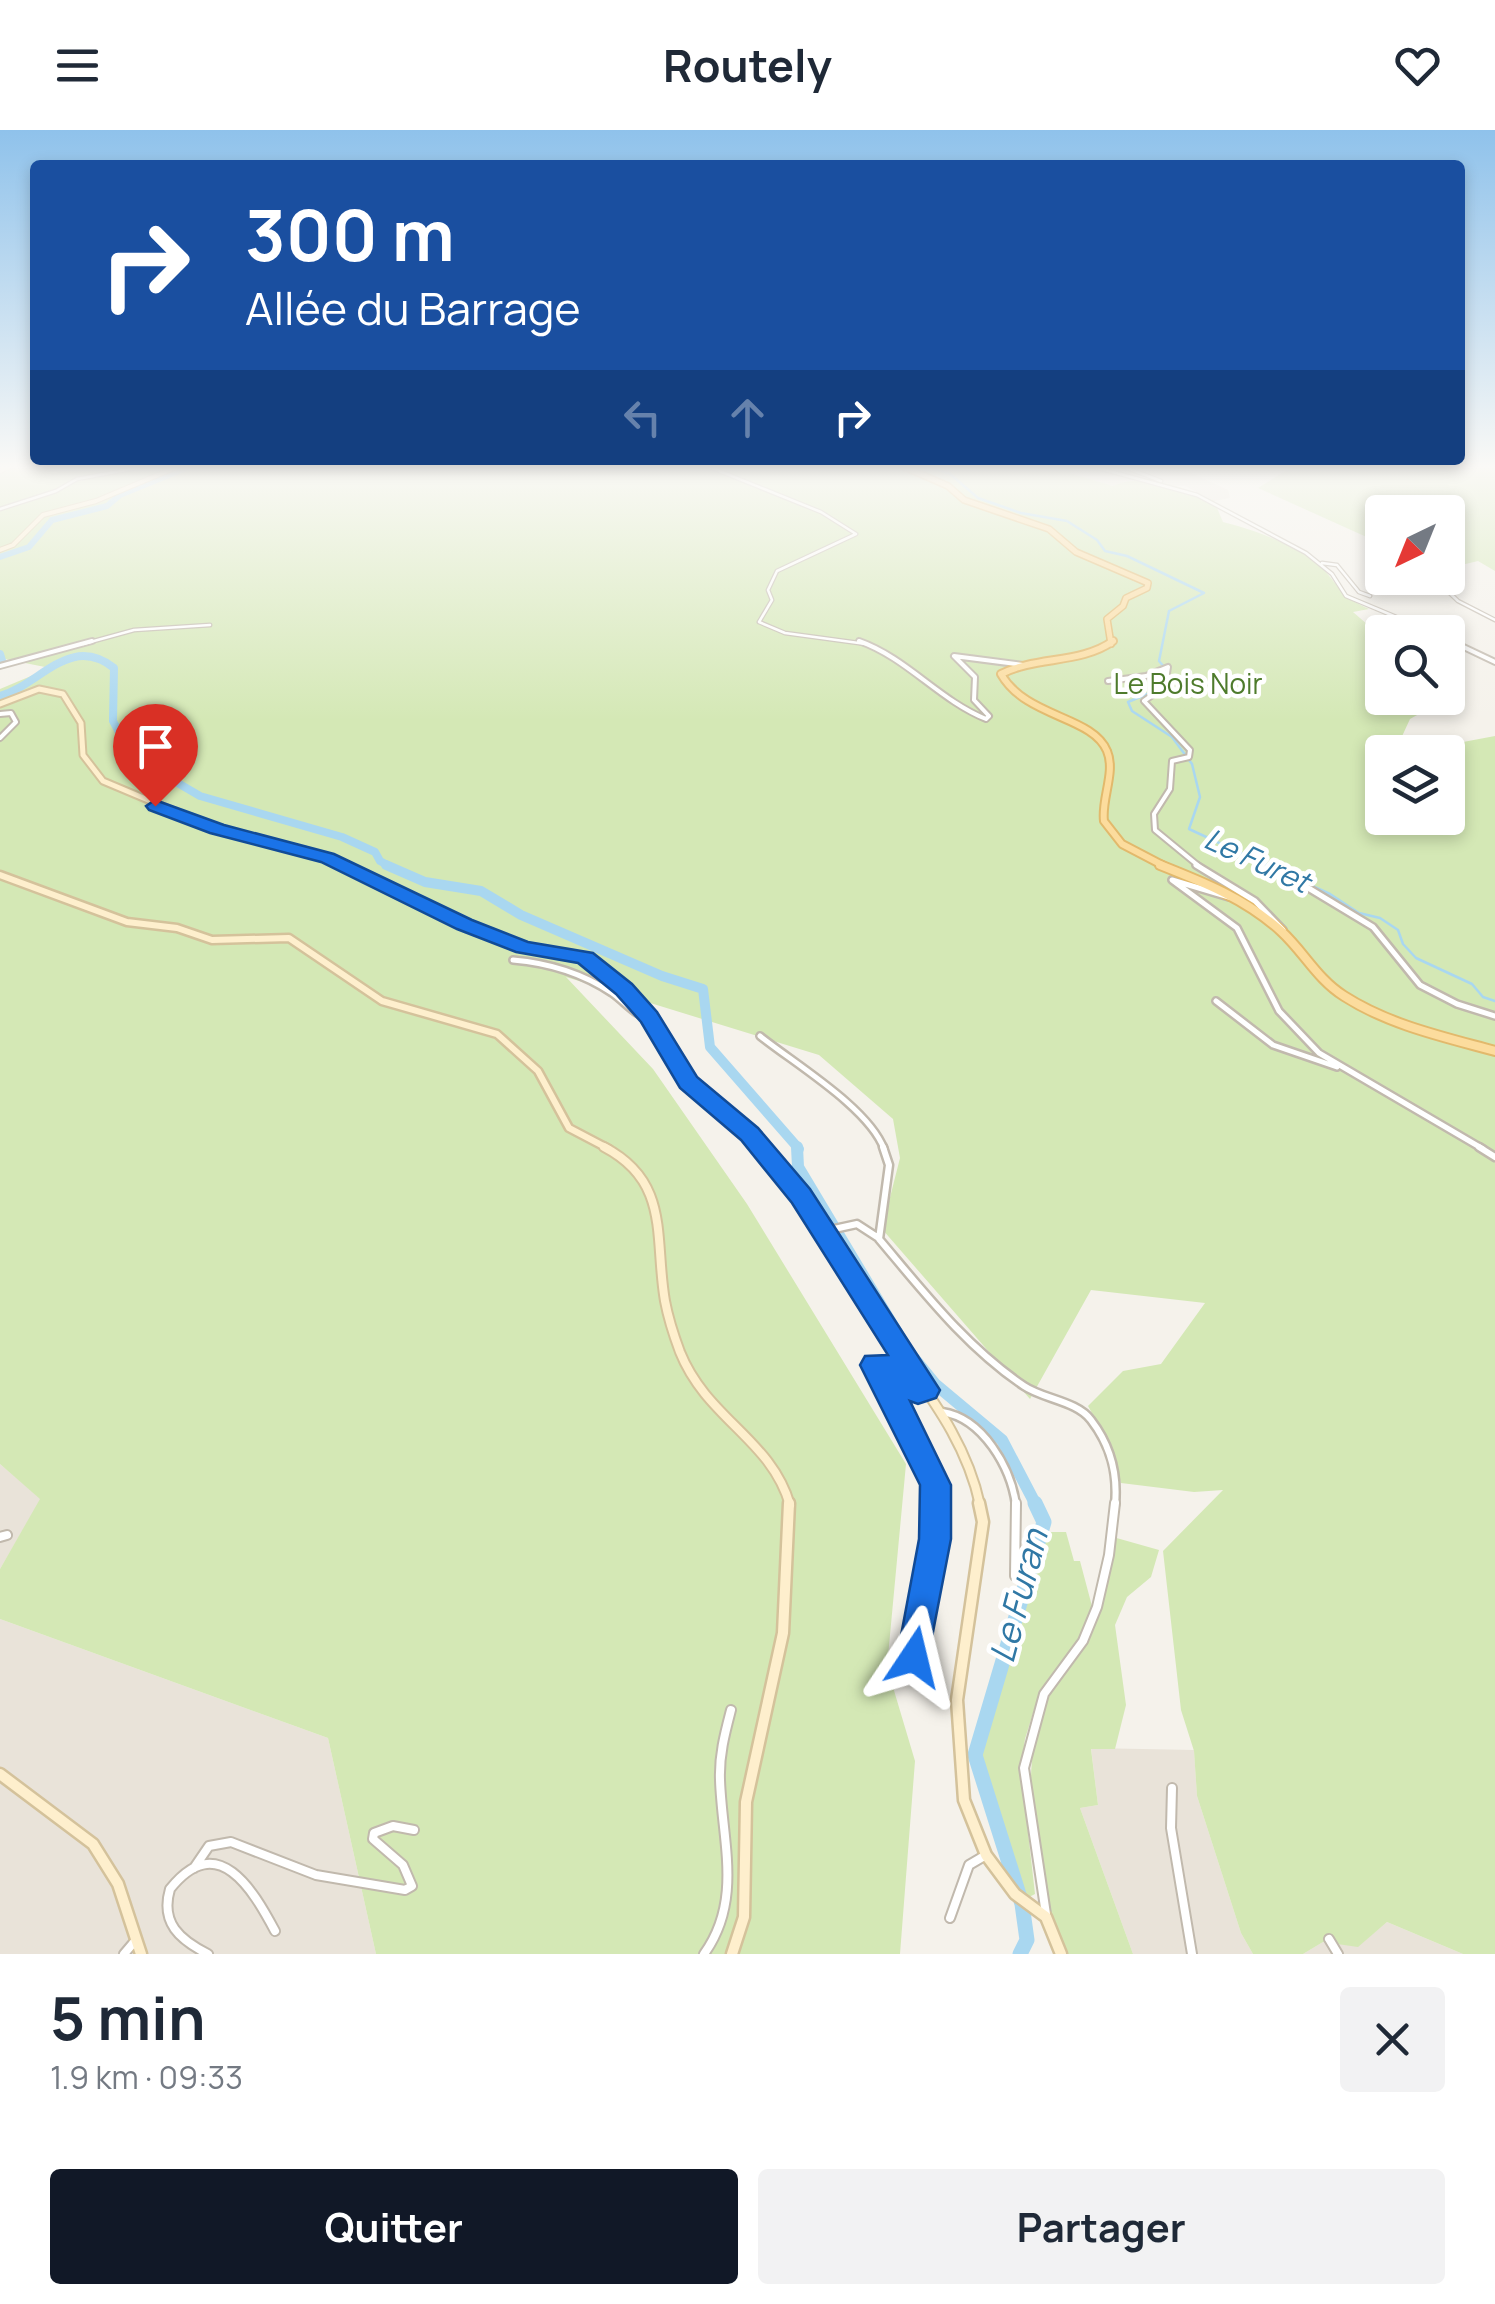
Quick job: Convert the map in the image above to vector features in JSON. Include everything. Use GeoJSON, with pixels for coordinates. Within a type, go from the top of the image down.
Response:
{"type":"FeatureCollection","features":[{"type":"Feature","properties":{"kind":"main road"},"geometry":{"type":"LineString","coordinates":[[1075,551],[1148,582],[1147,588],[1126,598],[1122,608],[1107,620],[1113,643],[1076,658],[1012,666],[1002,676],[1016,696],[1088,732],[1105,746],[1110,763],[1100,809],[1111,834],[1135,852],[1232,896],[1283,933],[1323,981],[1360,1005],[1408,1026],[1495,1051]]}},
{"type":"Feature","properties":{"kind":"street"},"geometry":{"type":"LineString","coordinates":[[819,551],[777,571],[768,590],[772,600],[758,622],[771,630],[819,637],[848,636],[875,647],[903,664],[956,708],[986,719],[989,716],[974,700],[975,677],[954,656],[1023,664]]}},
{"type":"Feature","properties":{"kind":"street"},"geometry":{"type":"LineString","coordinates":[[1301,551],[1332,574],[1346,596],[1391,615]]}},
{"type":"Feature","properties":{"kind":"street"},"geometry":{"type":"LineString","coordinates":[[1319,563],[1337,565],[1358,592],[1370,596]]}},
{"type":"Feature","properties":{"kind":"street"},"geometry":{"type":"LineString","coordinates":[[1452,595],[1495,620]]}},
{"type":"Feature","properties":{"kind":"street"},"geometry":{"type":"LineString","coordinates":[[2,666],[134,630],[210,625]]}},
{"type":"Feature","properties":{"kind":"street"},"geometry":{"type":"LineString","coordinates":[[1465,648],[1495,662]]}},
{"type":"Feature","properties":{"kind":"street"},"geometry":{"type":"LineString","coordinates":[[1108,681],[1146,676],[1166,668],[1165,686],[1144,701],[1190,750],[1187,757],[1172,761],[1170,788],[1154,814],[1155,830],[1173,848],[1250,897],[1268,912],[1283,933]]}},
{"type":"Feature","properties":{"kind":"street"},"geometry":{"type":"LineString","coordinates":[[0,704],[39,689],[63,694],[81,723],[82,755],[103,781],[217,829],[328,858],[464,925],[508,942],[585,958],[624,989],[652,1020],[688,1082],[759,1144],[827,1230],[879,1322],[942,1412],[972,1469],[982,1512],[974,1596],[957,1700],[964,1800],[986,1854],[1015,1894],[1046,1916]]}},
{"type":"Feature","properties":{"kind":"street"},"geometry":{"type":"LineString","coordinates":[[0,714],[11,713],[16,722],[0,738]]}},
{"type":"Feature","properties":{"kind":"street"},"geometry":{"type":"LineString","coordinates":[[0,875],[127,922],[177,928],[212,940],[289,938],[382,1001],[403,1010],[484,1028],[538,1072],[569,1128],[616,1153],[642,1177],[656,1206],[664,1303],[685,1364],[708,1400],[770,1461],[790,1506],[783,1632],[765,1730],[746,1802],[744,1916],[732,1954]]}},
{"type":"Feature","properties":{"kind":"street"},"geometry":{"type":"LineString","coordinates":[[1232,896],[1218,897],[1182,880],[1172,880],[1237,928],[1278,1011],[1306,1042],[1340,1068]]}},
{"type":"Feature","properties":{"kind":"street"},"geometry":{"type":"LineString","coordinates":[[1306,886],[1374,927],[1420,984],[1458,1004],[1495,1016]]}},
{"type":"Feature","properties":{"kind":"street"},"geometry":{"type":"LineString","coordinates":[[513,960],[571,972],[620,999],[643,1020],[652,1020]]}},
{"type":"Feature","properties":{"kind":"street"},"geometry":{"type":"LineString","coordinates":[[1216,1001],[1273,1045],[1340,1068],[1436,1119],[1495,1158]]}},
{"type":"Feature","properties":{"kind":"street"},"geometry":{"type":"LineString","coordinates":[[760,1036],[864,1118],[879,1136],[889,1165],[879,1239]]}},
{"type":"Feature","properties":{"kind":"street"},"geometry":{"type":"LineString","coordinates":[[827,1230],[857,1224],[879,1239],[949,1322],[1025,1388],[1088,1415],[1108,1446],[1117,1484],[1097,1607],[1083,1642],[1044,1694],[1024,1768],[1046,1916],[1061,1954]]}},
{"type":"Feature","properties":{"kind":"street"},"geometry":{"type":"LineString","coordinates":[[914,1657],[935,1539],[935,1485],[918,1442],[875,1365],[886,1366],[918,1392],[926,1390]]}},
{"type":"Feature","properties":{"kind":"street"},"geometry":{"type":"LineString","coordinates":[[942,1412],[952,1412],[980,1433],[1010,1473],[1019,1510],[1015,1576]]}},
{"type":"Feature","properties":{"kind":"street"},"geometry":{"type":"LineString","coordinates":[[704,1954],[718,1940],[726,1917],[727,1845],[720,1758],[731,1710]]}},
{"type":"Feature","properties":{"kind":"street"},"geometry":{"type":"LineString","coordinates":[[1,1775],[93,1844],[118,1884],[141,1954]]}},
{"type":"Feature","properties":{"kind":"street"},"geometry":{"type":"LineString","coordinates":[[1172,1788],[1171,1828],[1192,1954]]}},
{"type":"Feature","properties":{"kind":"street"},"geometry":{"type":"LineString","coordinates":[[208,1954],[185,1942],[167,1916],[164,1900],[176,1878],[194,1868],[209,1846],[231,1842],[316,1875],[404,1890],[412,1886],[412,1877],[388,1849],[373,1839],[374,1833],[393,1826],[414,1830]]}},
{"type":"Feature","properties":{"kind":"street"},"geometry":{"type":"LineString","coordinates":[[950,1918],[969,1865],[986,1854]]}},
{"type":"Feature","properties":{"kind":"street"},"geometry":{"type":"LineString","coordinates":[[194,1868],[228,1869],[240,1874],[274,1931]]}},
{"type":"Feature","properties":{"kind":"street"},"geometry":{"type":"LineString","coordinates":[[124,1954],[137,1938]]}},
{"type":"Feature","properties":{"kind":"street"},"geometry":{"type":"LineString","coordinates":[[1329,1939],[1338,1954]]}},
{"type":"Feature","properties":{"kind":"shaded area"},"geometry":{"type":"Polygon","coordinates":[[[0,1464],[41,1499],[0,1569],[0,1464]]]}},
{"type":"Feature","properties":{"kind":"shaded area"},"geometry":{"type":"Polygon","coordinates":[[[0,1619],[328,1738],[376,1954],[0,1954],[0,1619]]]}},
{"type":"Feature","properties":{"kind":"shaded area"},"geometry":{"type":"Polygon","coordinates":[[[1091,1748],[1194,1750],[1197,1796],[1241,1933],[1253,1954],[1133,1954],[1080,1808],[1098,1805],[1091,1748]]]}},
{"type":"Feature","properties":{"kind":"shaded area"},"geometry":{"type":"Polygon","coordinates":[[[1387,1922],[1463,1954],[1303,1954],[1323,1942],[1358,1946],[1387,1922]]]}},
{"type":"Feature","properties":{"kind":"green space","name":"Le Bois Noir"},"geometry":{"type":"Polygon","coordinates":[[[0,551],[1299,551],[1323,569],[1346,596],[1369,609],[1353,612],[1365,622],[1365,715],[1417,715],[1410,719],[1403,735],[1365,735],[1365,835],[1465,835],[1465,742],[1495,736],[1495,1954],[1463,1954],[1387,1922],[1358,1947],[1323,1942],[1303,1954],[1253,1954],[1241,1933],[1197,1796],[1194,1751],[1181,1710],[1163,1551],[1223,1490],[1194,1492],[1121,1483],[1109,1443],[1088,1406],[1123,1371],[1161,1364],[1205,1303],[1091,1290],[1030,1399],[882,1229],[900,1158],[893,1119],[819,1055],[566,977],[653,1069],[747,1204],[906,1464],[887,1667],[915,1761],[900,1954],[376,1954],[328,1738],[0,1619],[0,1569],[40,1499],[0,1464],[0,689],[50,668],[0,658],[0,551]]]}},
{"type":"Feature","properties":{"kind":"green space"},"geometry":{"type":"Polygon","coordinates":[[[1465,551],[1495,551],[1495,571],[1478,561],[1465,564],[1465,551]]]}},
{"type":"Feature","properties":{"kind":"green space"},"geometry":{"type":"Polygon","coordinates":[[[1045,1532],[1066,1532],[1074,1561],[1080,1561],[1093,1610],[1084,1634],[1038,1697],[1025,1739],[1021,1770],[1035,1894],[1029,1897],[1024,1894],[979,1751],[1031,1592],[1045,1532]]]}},
{"type":"Feature","properties":{"kind":"green space"},"geometry":{"type":"Polygon","coordinates":[[[1113,1537],[1159,1550],[1151,1577],[1127,1597],[1115,1625],[1126,1705],[1115,1749],[1091,1749],[1098,1805],[1080,1808],[1133,1954],[1065,1954],[1038,1860],[1032,1760],[1037,1728],[1050,1691],[1083,1648],[1096,1622],[1113,1537]]]}},
{"type":"Feature","properties":{"kind":"waterway","name":"Le Furan"},"geometry":{"type":"LineString","coordinates":[[0,557],[17,551]]}},
{"type":"Feature","properties":{"kind":"waterway","name":"Le Furet"},"geometry":{"type":"LineString","coordinates":[[1106,551],[1127,556],[1204,593],[1169,611],[1159,661],[1165,668],[1162,685]]}},
{"type":"Feature","properties":{"kind":"waterway","name":"Le Furan"},"geometry":{"type":"LineString","coordinates":[[0,654],[3,664]]}},
{"type":"Feature","properties":{"kind":"waterway","name":"Le Furan"},"geometry":{"type":"LineString","coordinates":[[0,696],[69,659],[98,659],[114,668],[113,721],[143,778],[176,782],[200,796],[342,837],[375,852],[380,861],[391,867]]}},
{"type":"Feature","properties":{"kind":"waterway","name":"Le Furet"},"geometry":{"type":"LineString","coordinates":[[1157,690],[1128,702],[1132,711],[1172,737],[1192,764],[1200,797],[1189,829],[1330,894],[1359,913],[1380,918],[1398,930],[1403,944],[1416,958],[1472,984],[1483,997],[1495,1001]]}},
{"type":"Feature","properties":{"kind":"waterway","name":"Le Furan"},"geometry":{"type":"LineString","coordinates":[[386,865],[425,882],[481,891],[521,915],[662,976],[703,989],[710,1047],[799,1149]]}},
{"type":"Feature","properties":{"kind":"waterway","name":"Le Furan"},"geometry":{"type":"LineString","coordinates":[[797,1147],[798,1167],[908,1351],[935,1384],[1002,1440],[1035,1504]]}},
{"type":"Feature","properties":{"kind":"waterway","name":"Le Furan"},"geometry":{"type":"LineString","coordinates":[[1020,1954],[1027,1940],[1022,1904],[975,1755],[1044,1522],[1035,1504]]}},
{"type":"Feature","properties":{"kind":"route"},"geometry":{"type":"LineString","coordinates":[[155,806],[217,829],[328,858],[464,925],[524,948],[585,958],[624,989],[650,1018],[688,1082],[750,1134],[801,1196],[926,1390],[918,1392],[886,1366],[875,1365],[877,1375],[918,1442],[935,1485],[935,1539],[914,1657]]}}]}
